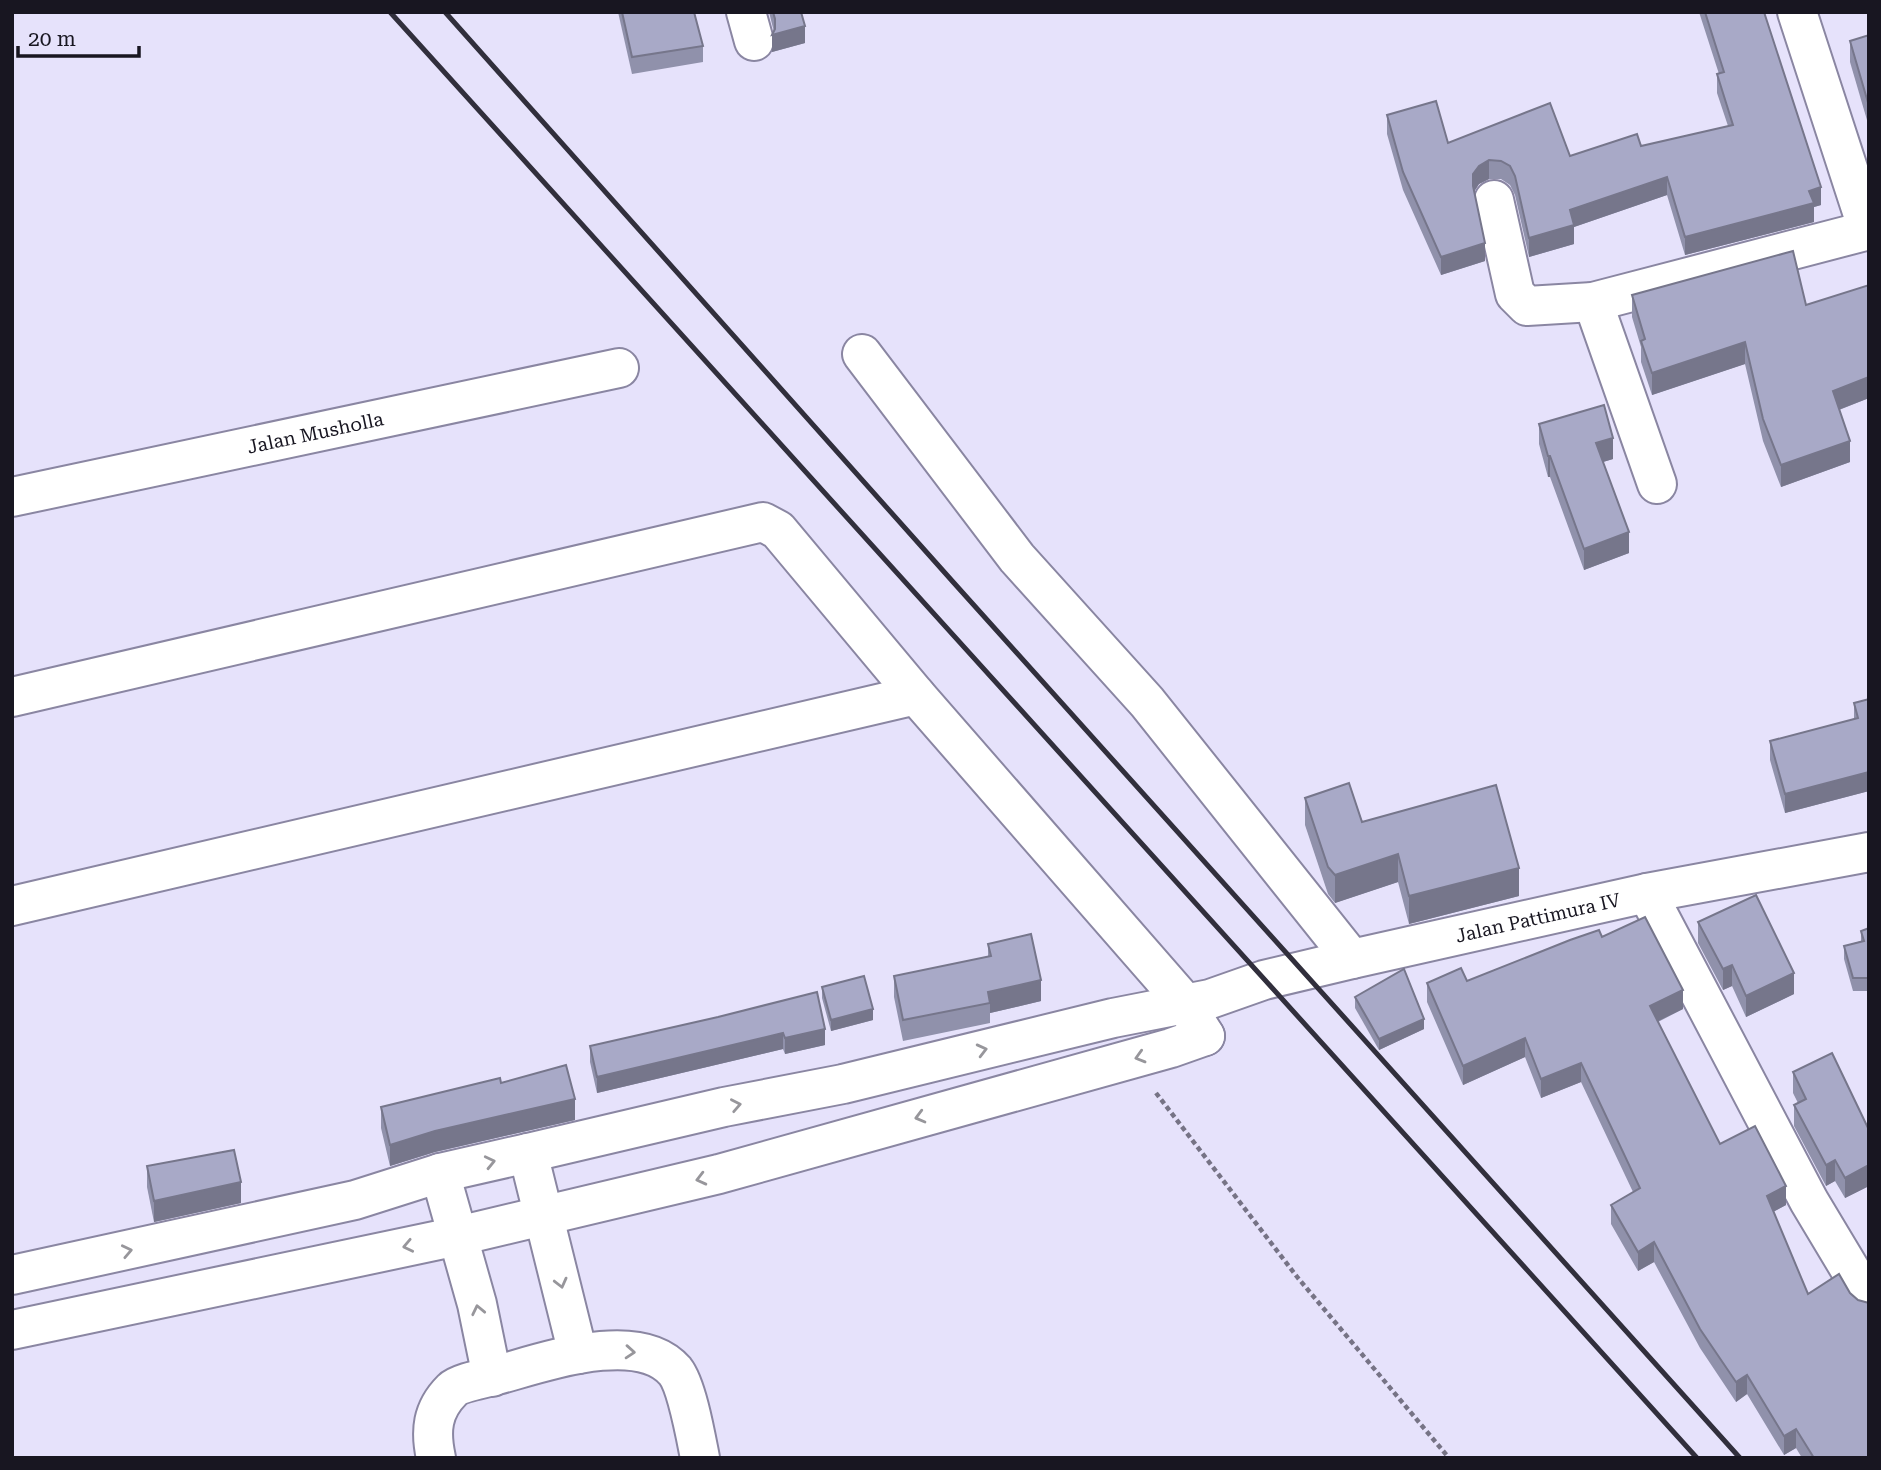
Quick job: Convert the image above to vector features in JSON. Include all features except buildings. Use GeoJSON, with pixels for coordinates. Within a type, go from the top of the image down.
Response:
{"type":"FeatureCollection","features":[{"type":"Feature","properties":{"kind":"street"},"geometry":{"type":"LineString","coordinates":[[1494,200],[1515,294],[1527,306],[1593,302],[1868,230],[1797,12]]}},
{"type":"Feature","properties":{"kind":"street"},"geometry":{"type":"LineString","coordinates":[[1593,302],[1657,484]]}},
{"type":"Feature","properties":{"kind":"street"},"geometry":{"type":"LineString","coordinates":[[862,354],[1017,558],[1147,702],[1352,958]]}},
{"type":"Feature","properties":{"kind":"street","name":"Jalan Musholla"},"geometry":{"type":"LineString","coordinates":[[12,497],[618,368]]}},
{"type":"Feature","properties":{"kind":"street"},"geometry":{"type":"LineString","coordinates":[[12,697],[763,522],[778,530],[916,695],[1197,1001],[1205,1036],[1130,1060],[719,1174],[458,1236],[12,1330]]}},
{"type":"Feature","properties":{"kind":"street"},"geometry":{"type":"LineString","coordinates":[[12,906],[916,695]]}},
{"type":"Feature","properties":{"kind":"street","name":"Jalan Pattimura IV"},"geometry":{"type":"LineString","coordinates":[[12,1275],[355,1200],[440,1173],[724,1107],[844,1084],[1197,1001],[1264,980],[1352,958],[1647,893],[1869,852]]}},
{"type":"Feature","properties":{"kind":"street"},"geometry":{"type":"LineString","coordinates":[[1647,893],[1808,1201],[1869,1301]]}},
{"type":"Feature","properties":{"kind":"street"},"geometry":{"type":"LineString","coordinates":[[844,1084],[861,1134]]}},
{"type":"Feature","properties":{"kind":"street"},"geometry":{"type":"LineString","coordinates":[[528,1153],[578,1354]]}},
{"type":"Feature","properties":{"kind":"street"},"geometry":{"type":"LineString","coordinates":[[440,1173],[477,1304],[492,1377]]}},
{"type":"Feature","properties":{"kind":"street"},"geometry":{"type":"LineString","coordinates":[[80,1261],[95,1311]]}},
{"type":"Feature","properties":{"kind":"street"},"geometry":{"type":"LineString","coordinates":[[436,1458],[432,1438],[435,1412],[454,1387],[578,1354],[623,1351],[651,1354],[675,1372],[686,1400],[700,1458]]}},
{"type":"Feature","properties":{"kind":"path"},"geometry":{"type":"LineString","coordinates":[[1130,1060],[1298,1278],[1449,1458]]}},
{"type":"Feature","properties":{"kind":"railway"},"geometry":{"type":"LineString","coordinates":[[390,12],[1697,1458]]}},
{"type":"Feature","properties":{"kind":"railway"},"geometry":{"type":"LineString","coordinates":[[445,12],[1740,1458]]}}]}
